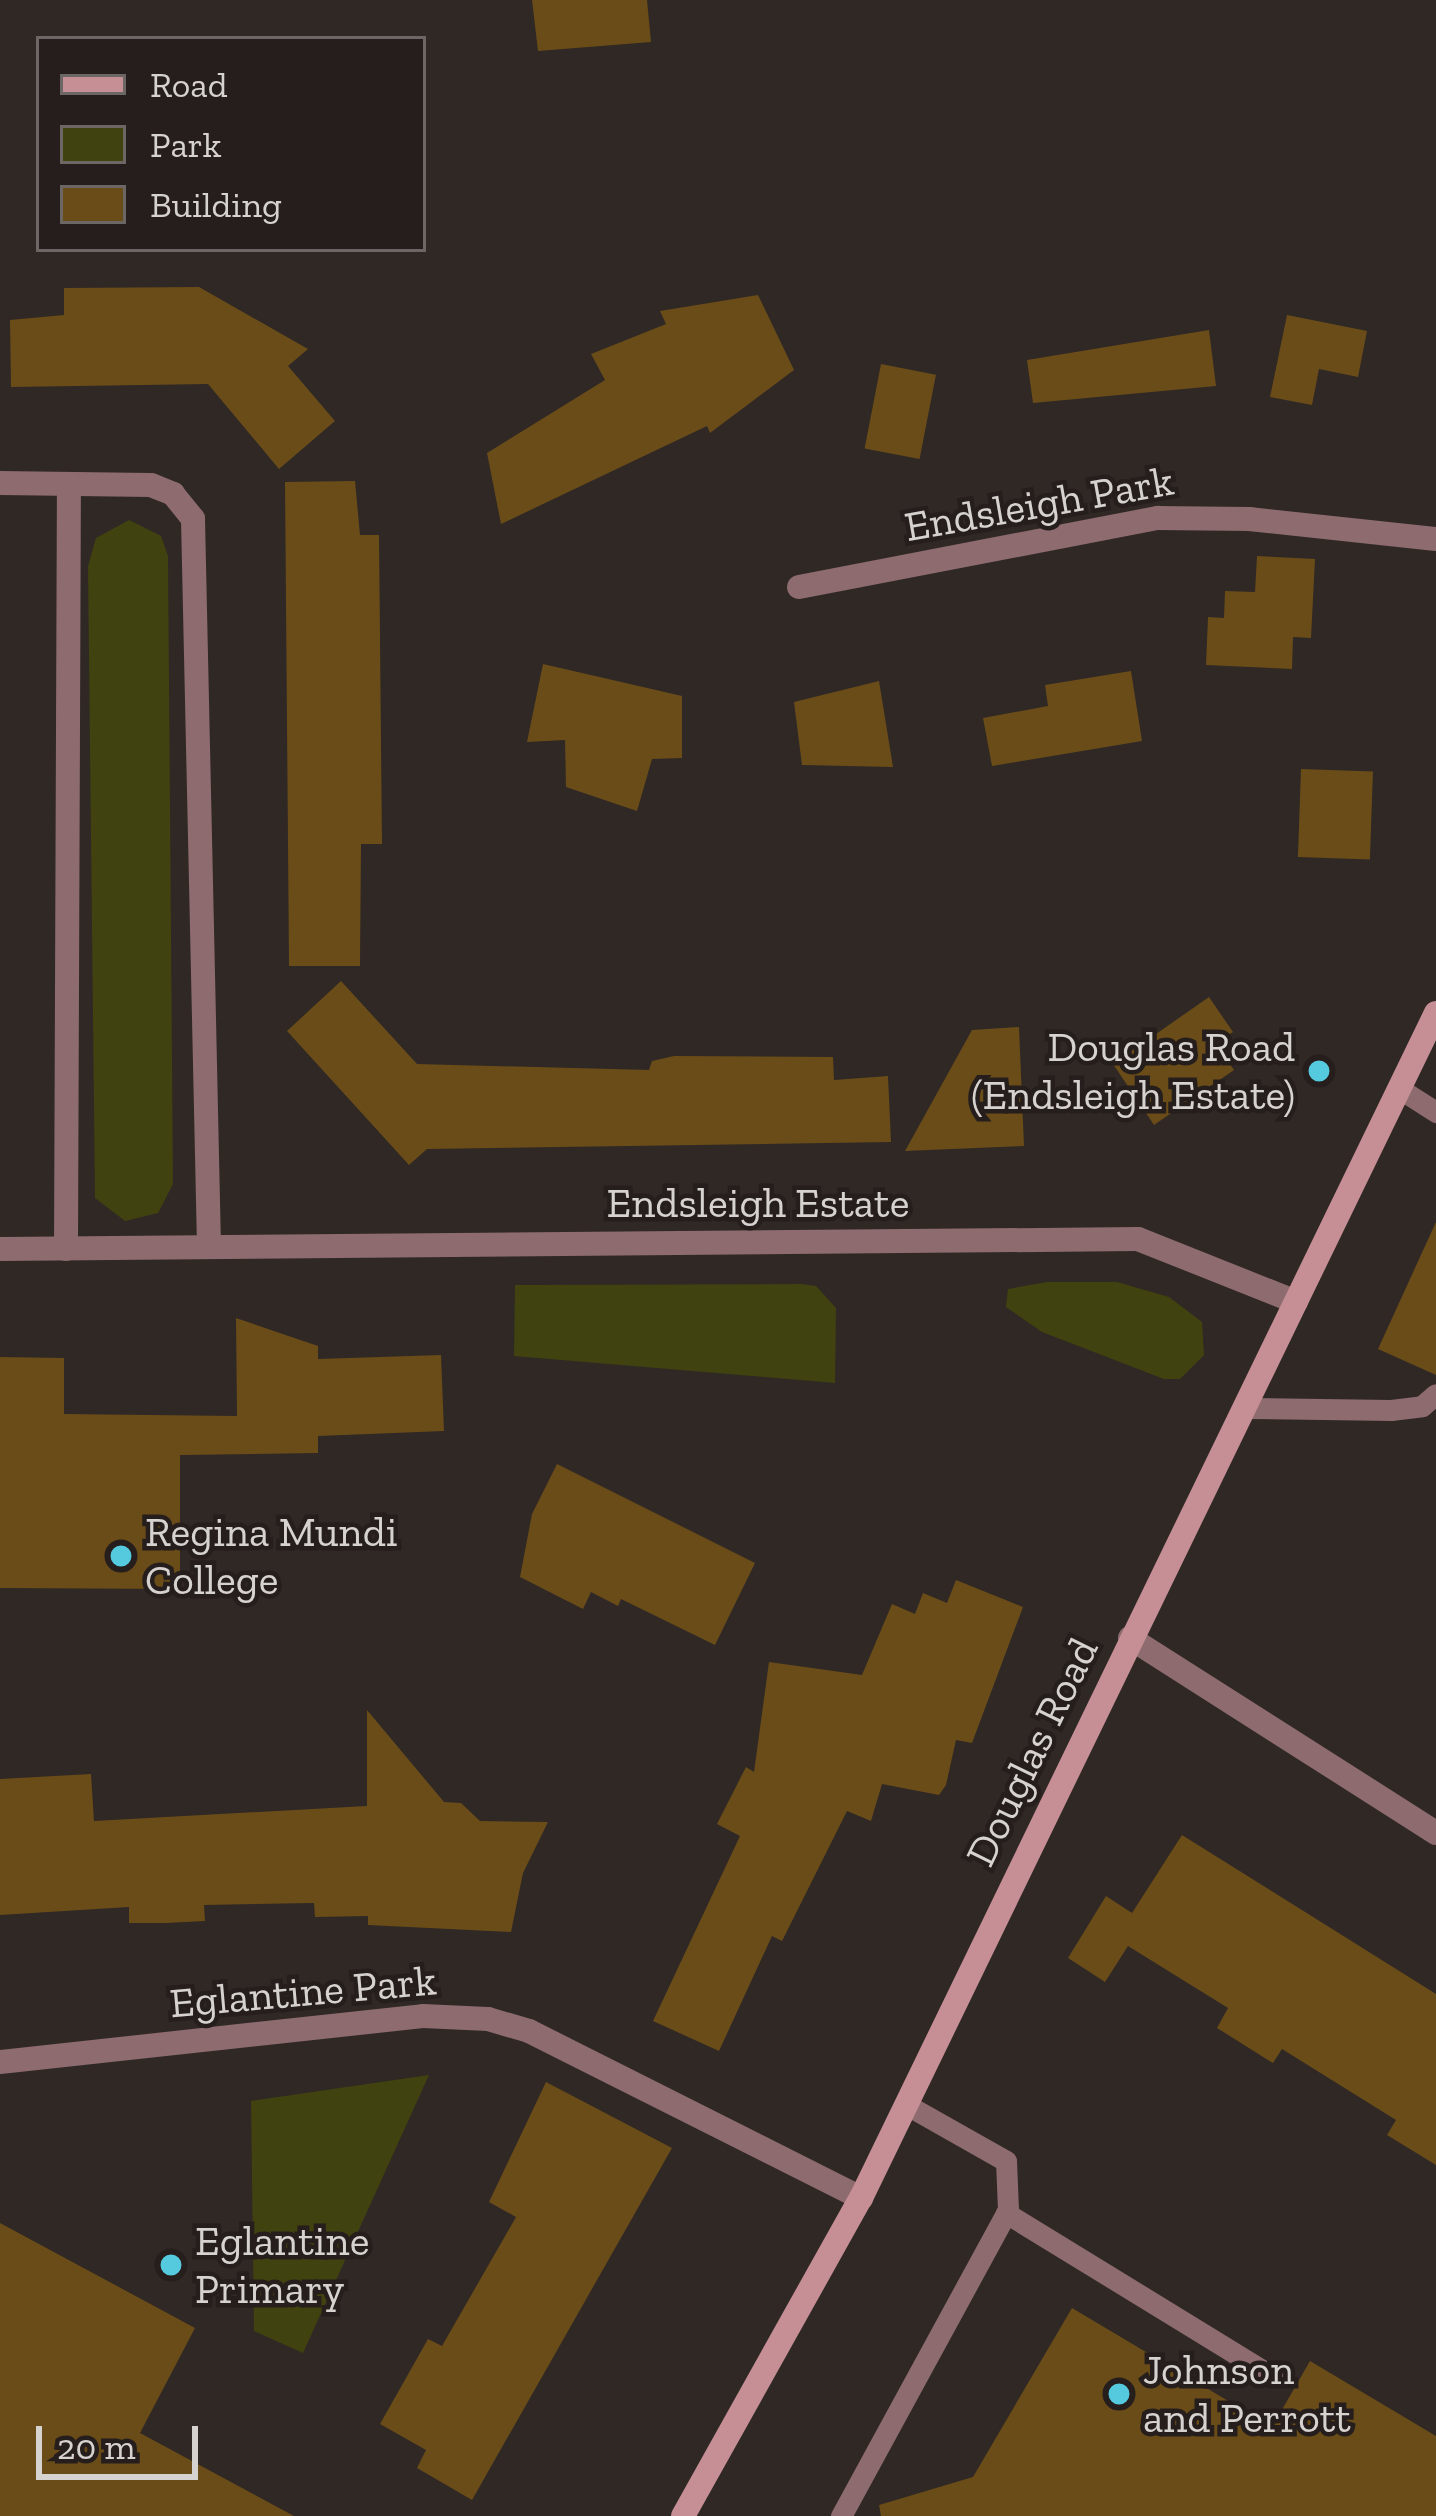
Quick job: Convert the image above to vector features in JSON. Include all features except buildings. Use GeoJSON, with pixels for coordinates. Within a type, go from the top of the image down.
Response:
{"type":"FeatureCollection","features":[{"type":"Feature","properties":{"kind":"main road","name":"Douglas Road"},"geometry":{"type":"LineString","coordinates":[[688,2515],[908,2105],[1436,1013]]}},
{"type":"Feature","properties":{"kind":"street"},"geometry":{"type":"LineString","coordinates":[[0,483],[151,485],[173,494],[193,519],[198,543],[209,1246]]}},
{"type":"Feature","properties":{"kind":"street"},"geometry":{"type":"LineString","coordinates":[[66,1249],[69,484]]}},
{"type":"Feature","properties":{"kind":"street","name":"Endsleigh Park"},"geometry":{"type":"LineString","coordinates":[[799,587],[1158,518],[1436,539]]}},
{"type":"Feature","properties":{"kind":"street","name":"Endsleigh Estate"},"geometry":{"type":"LineString","coordinates":[[0,1249],[1138,1239],[1296,1302]]}},
{"type":"Feature","properties":{"kind":"street"},"geometry":{"type":"LineString","coordinates":[[1130,1638],[1436,1833]]}},
{"type":"Feature","properties":{"kind":"street","name":"Eglantine Park"},"geometry":{"type":"LineString","coordinates":[[0,2062],[423,2016],[488,2019],[529,2031],[861,2198]]}},
{"type":"Feature","properties":{"kind":"lane"},"geometry":{"type":"LineString","coordinates":[[1400,1089],[1436,1112]]}},
{"type":"Feature","properties":{"kind":"lane"},"geometry":{"type":"LineString","coordinates":[[1246,1408],[1391,1410],[1422,1406],[1436,1394]]}},
{"type":"Feature","properties":{"kind":"lane"},"geometry":{"type":"LineString","coordinates":[[841,2516],[1006,2213],[1012,2184],[1006,2161],[908,2105]]}},
{"type":"Feature","properties":{"kind":"lane"},"geometry":{"type":"LineString","coordinates":[[1006,2213],[1272,2376]]}},
{"type":"Feature","properties":{"kind":"green space"},"geometry":{"type":"Polygon","coordinates":[[[129,520],[161,536],[168,556],[173,1184],[158,1213],[125,1221],[95,1198],[88,566],[96,538],[129,520]]]}},
{"type":"Feature","properties":{"kind":"green space"},"geometry":{"type":"Polygon","coordinates":[[[1047,1282],[1117,1282],[1169,1297],[1202,1322],[1204,1355],[1180,1379],[1164,1379],[1042,1332],[1006,1307],[1008,1289],[1047,1282]]]}},
{"type":"Feature","properties":{"kind":"green space"},"geometry":{"type":"Polygon","coordinates":[[[515,1285],[816,1286],[836,1308],[835,1383],[514,1356],[515,1285]]]}},
{"type":"Feature","properties":{"kind":"green space"},"geometry":{"type":"Polygon","coordinates":[[[429,2075],[303,2353],[254,2331],[251,2101],[429,2075]]]}},
{"type":"Feature","properties":{"kind":"place","name":"Douglas Road (Endsleigh Estate)"},"geometry":{"type":"Point","coordinates":[1319,1071]}},
{"type":"Feature","properties":{"kind":"place","name":"Regina Mundi College"},"geometry":{"type":"Point","coordinates":[121,1556]}},
{"type":"Feature","properties":{"kind":"place","name":"Eglantine Primary"},"geometry":{"type":"Point","coordinates":[171,2265]}},
{"type":"Feature","properties":{"kind":"place","name":"Johnson and Perrott"},"geometry":{"type":"Point","coordinates":[1119,2394]}}]}
